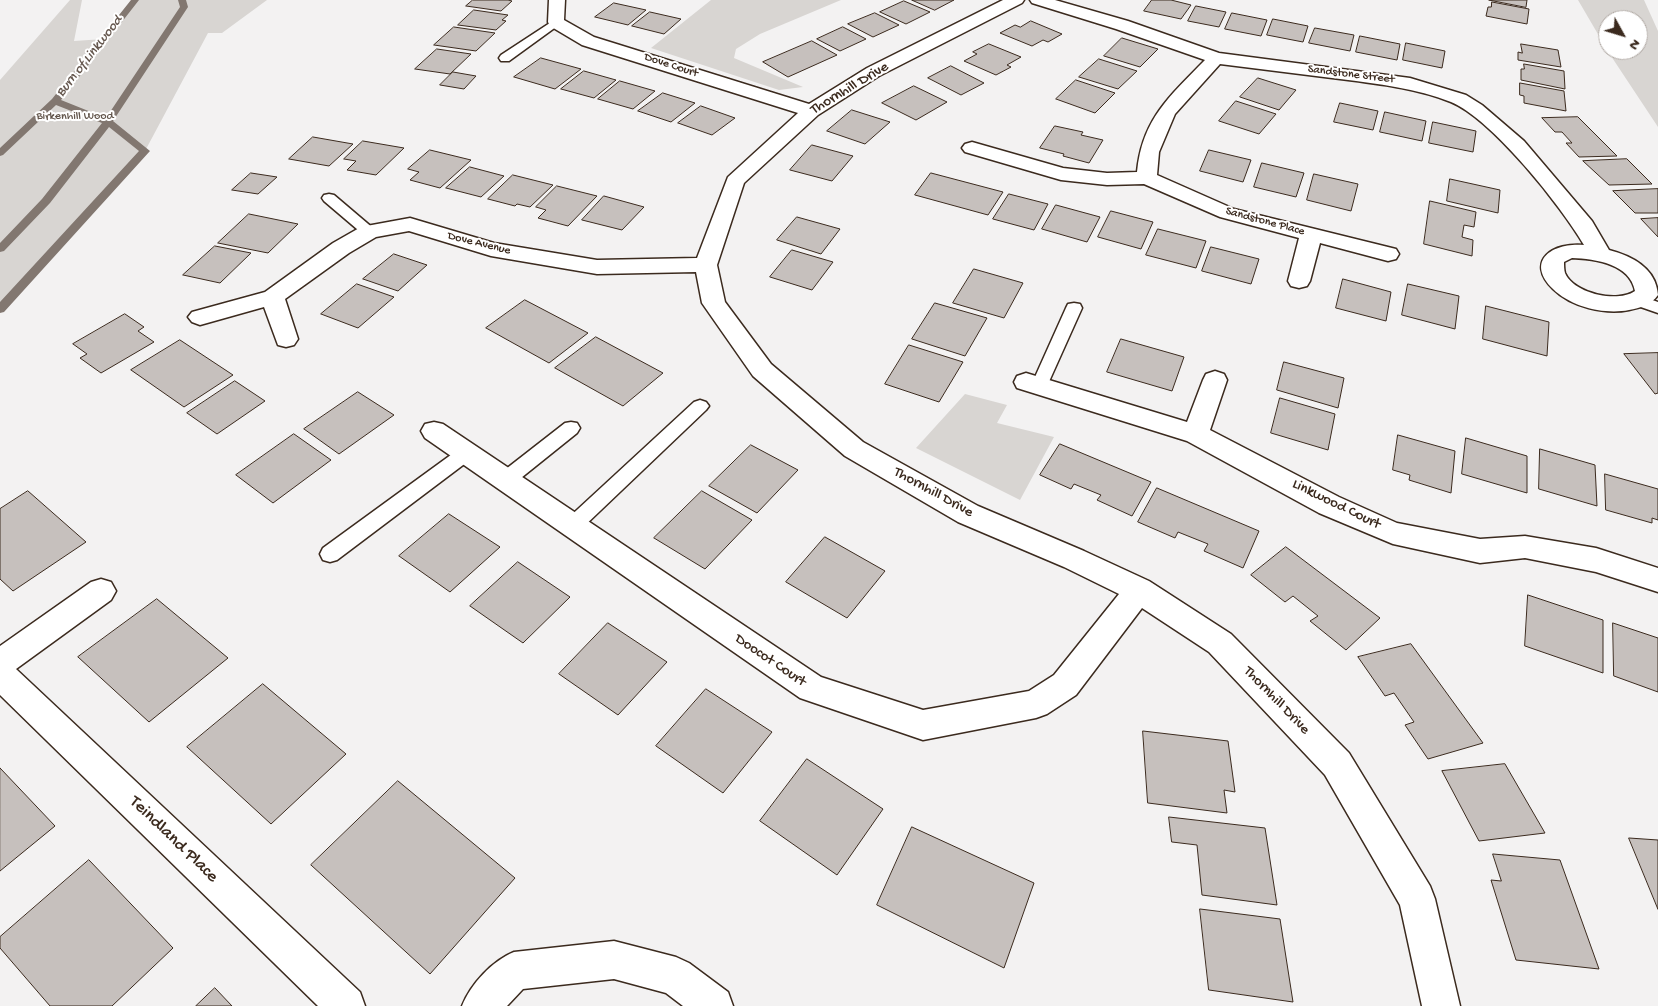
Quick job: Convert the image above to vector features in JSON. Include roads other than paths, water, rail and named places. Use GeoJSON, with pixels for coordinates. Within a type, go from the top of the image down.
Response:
{"type":"FeatureCollection","features":[{"type":"Feature","properties":{"kind":"street"},"geometry":{"type":"LineString","coordinates":[[556,22],[557,0]]}},
{"type":"Feature","properties":{"kind":"street","name":"Thornhill Drive"},"geometry":{"type":"LineString","coordinates":[[1016,0],[873,72],[811,111],[735,181],[706,266],[714,303],[762,370],[854,449],[968,514],[1074,559],[1139,590],[1220,643],[1337,764],[1417,899],[1441,1006]]}},
{"type":"Feature","properties":{"kind":"street","name":"Sandstone Street"},"geometry":{"type":"LineString","coordinates":[[1038,0],[1122,25],[1216,58],[1410,82],[1459,99],[1475,109],[1517,144],[1584,226],[1600,254]]}},
{"type":"Feature","properties":{"kind":"street","name":"Dove Court"},"geometry":{"type":"LineString","coordinates":[[556,22],[588,41],[811,111]]}},
{"type":"Feature","properties":{"kind":"street"},"geometry":{"type":"LineString","coordinates":[[1146,178],[1149,152],[1166,112],[1216,58]]}},
{"type":"Feature","properties":{"kind":"street","name":"Sandstone Place"},"geometry":{"type":"LineString","coordinates":[[972,148],[1062,174],[1108,180],[1146,178],[1227,212],[1388,254]]}},
{"type":"Feature","properties":{"kind":"street","name":"Dove Avenue"},"geometry":{"type":"LineString","coordinates":[[200,318],[273,297],[342,248],[369,232],[410,224],[491,249],[597,267],[706,266]]}},
{"type":"Feature","properties":{"kind":"street"},"geometry":{"type":"LineString","coordinates":[[1299,281],[1311,234]]}},
{"type":"Feature","properties":{"kind":"street"},"geometry":{"type":"LineString","coordinates":[[1571,251],[1600,254],[1623,263],[1641,276],[1647,286],[1649,304],[1615,306],[1598,302],[1570,291],[1554,275],[1551,267],[1553,259],[1571,251]]}},
{"type":"Feature","properties":{"kind":"street"},"geometry":{"type":"LineString","coordinates":[[273,297],[286,339]]}},
{"type":"Feature","properties":{"kind":"street"},"geometry":{"type":"LineString","coordinates":[[1196,434],[1215,380]]}},
{"type":"Feature","properties":{"kind":"street","name":"Linkwood Court"},"geometry":{"type":"LineString","coordinates":[[1032,384],[1196,434],[1329,505],[1393,532],[1480,551],[1525,547],[1596,560],[1658,580]]}},
{"type":"Feature","properties":{"kind":"street","name":"Doocot Court"},"geometry":{"type":"LineString","coordinates":[[434,431],[504,481],[810,688],[923,725],[1036,704],[1065,685],[1139,590]]}},
{"type":"Feature","properties":{"kind":"street"},"geometry":{"type":"LineString","coordinates":[[0,663],[101,591]]}},
{"type":"Feature","properties":{"kind":"street","name":"Teindland Place"},"geometry":{"type":"LineString","coordinates":[[0,674],[346,1006]]}},
{"type":"Feature","properties":{"kind":"street"},"geometry":{"type":"LineString","coordinates":[[481,1006],[514,971],[614,960],[676,976],[714,1006]]}},
{"type":"Feature","properties":{"kind":"lane"},"geometry":{"type":"LineString","coordinates":[[505,58],[556,22]]}},
{"type":"Feature","properties":{"kind":"lane"},"geometry":{"type":"LineString","coordinates":[[330,198],[369,232]]}},
{"type":"Feature","properties":{"kind":"lane"},"geometry":{"type":"LineString","coordinates":[[1032,384],[1074,308]]}},
{"type":"Feature","properties":{"kind":"lane"},"geometry":{"type":"LineString","coordinates":[[572,526],[700,406]]}},
{"type":"Feature","properties":{"kind":"lane"},"geometry":{"type":"LineString","coordinates":[[504,481],[571,428]]}},
{"type":"Feature","properties":{"kind":"lane"},"geometry":{"type":"LineString","coordinates":[[330,554],[465,454]]}},
{"type":"Feature","properties":{"kind":"waterway","name":"Burn of Linkwood"},"geometry":{"type":"LineString","coordinates":[[55,101],[135,0]]}},
{"type":"Feature","properties":{"kind":"waterway"},"geometry":{"type":"LineString","coordinates":[[108,122],[184,7],[182,0]]}},
{"type":"Feature","properties":{"kind":"waterway","name":"Burn of Linkwood"},"geometry":{"type":"LineString","coordinates":[[0,153],[55,101]]}},
{"type":"Feature","properties":{"kind":"waterway"},"geometry":{"type":"LineString","coordinates":[[55,101],[108,122]]}},
{"type":"Feature","properties":{"kind":"waterway"},"geometry":{"type":"LineString","coordinates":[[0,249],[46,201],[108,122]]}},
{"type":"Feature","properties":{"kind":"waterway"},"geometry":{"type":"LineString","coordinates":[[0,309],[145,151],[108,122]]}},
{"type":"Feature","properties":{"kind":"park label","name":"Birkenhill Wood"},"geometry":{"type":"Point","coordinates":[75,117]}}]}
